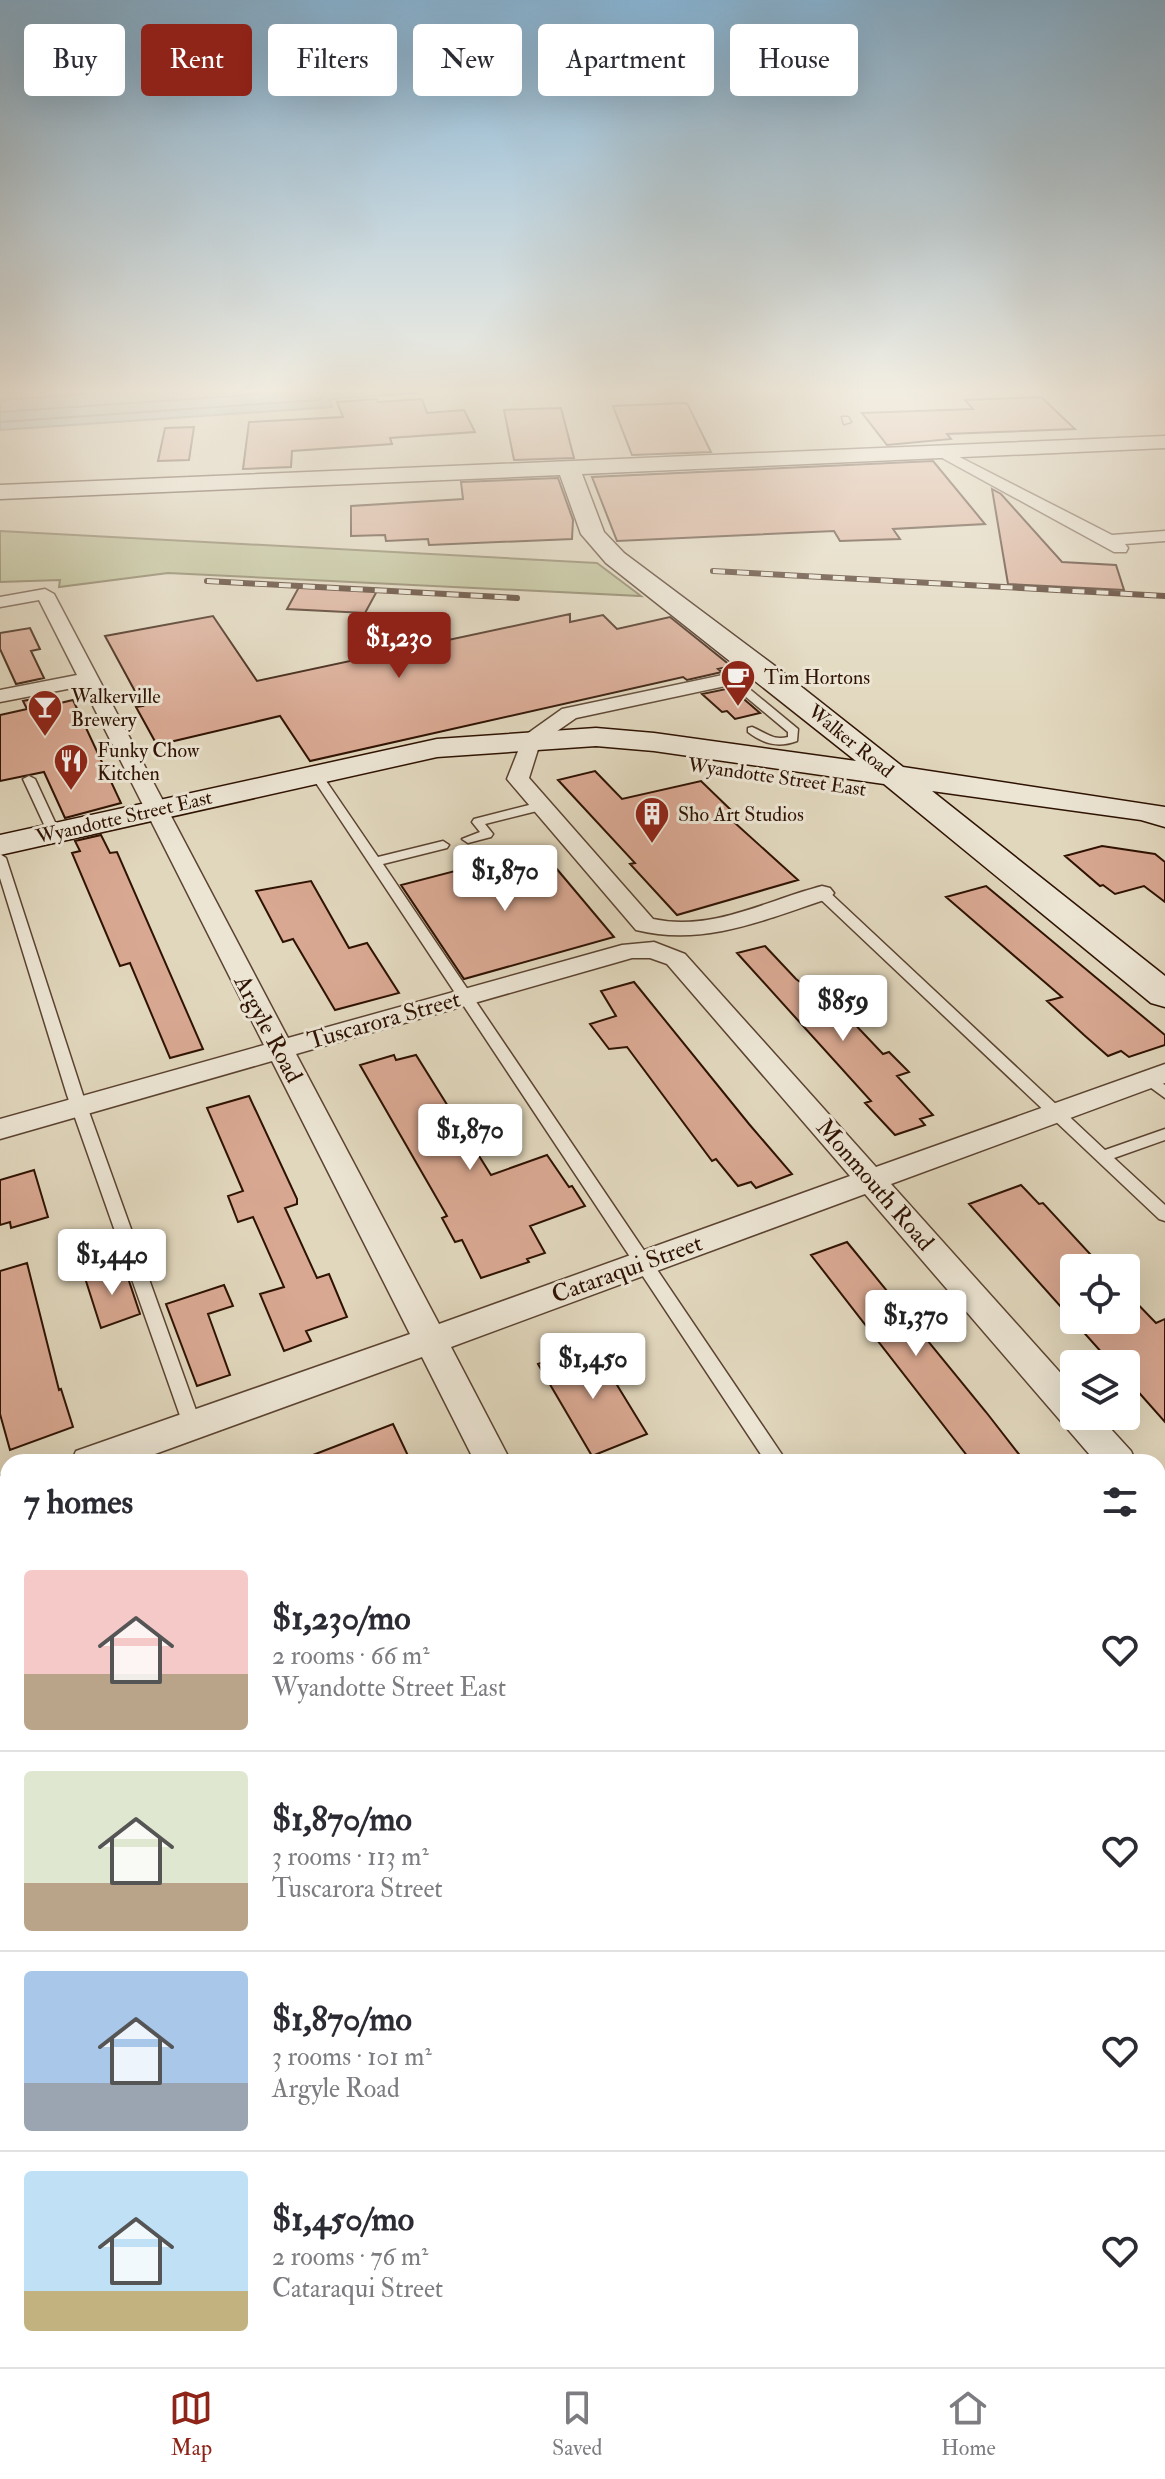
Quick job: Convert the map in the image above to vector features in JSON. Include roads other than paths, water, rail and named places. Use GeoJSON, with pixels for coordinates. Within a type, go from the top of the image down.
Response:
{"type":"FeatureCollection","features":[{"type":"Feature","properties":{"kind":"main road","name":"Walker Road"},"geometry":{"type":"LineString","coordinates":[[582,503],[595,538],[615,558],[765,672],[922,799],[999,834],[1165,995]]}},
{"type":"Feature","properties":{"kind":"main road"},"geometry":{"type":"LineString","coordinates":[[772,758],[808,755],[824,741],[819,716]]}},
{"type":"Feature","properties":{"kind":"main road","name":"Wyandotte Street East"},"geometry":{"type":"LineString","coordinates":[[0,845],[437,748],[596,737],[772,758],[1145,811],[1165,817]]}},
{"type":"Feature","properties":{"kind":"main road","name":"Wyandotte Street East"},"geometry":{"type":"LineString","coordinates":[[531,740],[1165,833]]}},
{"type":"Feature","properties":{"kind":"main road"},"geometry":{"type":"LineString","coordinates":[[999,834],[1054,817]]}},
{"type":"Feature","properties":{"kind":"street"},"geometry":{"type":"LineString","coordinates":[[1039,503],[1115,544],[1165,536]]}},
{"type":"Feature","properties":{"kind":"street","name":"Argyle Road"},"geometry":{"type":"LineString","coordinates":[[0,602],[45,594],[489,1454]]}},
{"type":"Feature","properties":{"kind":"street"},"geometry":{"type":"LineString","coordinates":[[765,672],[569,713],[531,740],[518,779],[645,925],[664,931],[693,932],[822,893]]}},
{"type":"Feature","properties":{"kind":"street"},"geometry":{"type":"LineString","coordinates":[[0,696],[88,679]]}},
{"type":"Feature","properties":{"kind":"street","name":"Tuscarora Street"},"geometry":{"type":"LineString","coordinates":[[0,1129],[631,950],[654,950],[676,959]]}},
{"type":"Feature","properties":{"kind":"street","name":"Monmouth Road"},"geometry":{"type":"LineString","coordinates":[[676,959],[1060,1396]]}},
{"type":"Feature","properties":{"kind":"street","name":"Cataraqui Street"},"geometry":{"type":"LineString","coordinates":[[113,1454],[1057,1112],[1159,1082]]}},
{"type":"Feature","properties":{"kind":"street","name":"Monmouth Road"},"geometry":{"type":"LineString","coordinates":[[1090,1430],[1111,1454]]}},
{"type":"Feature","properties":{"kind":"lane"},"geometry":{"type":"LineString","coordinates":[[731,679],[794,731],[793,739],[784,743],[764,740],[752,730]]}},
{"type":"Feature","properties":{"kind":"lane"},"geometry":{"type":"LineString","coordinates":[[316,774],[772,1454]]}},
{"type":"Feature","properties":{"kind":"lane"},"geometry":{"type":"LineString","coordinates":[[29,779],[54,833]]}},
{"type":"Feature","properties":{"kind":"lane"},"geometry":{"type":"LineString","coordinates":[[468,839],[487,834],[478,822],[541,806]]}},
{"type":"Feature","properties":{"kind":"lane"},"geometry":{"type":"LineString","coordinates":[[375,862],[443,845]]}},
{"type":"Feature","properties":{"kind":"lane"},"geometry":{"type":"LineString","coordinates":[[0,858],[80,1106],[193,1427]]}},
{"type":"Feature","properties":{"kind":"lane"},"geometry":{"type":"LineString","coordinates":[[822,893],[1165,1215]]}},
{"type":"Feature","properties":{"kind":"lane"},"geometry":{"type":"LineString","coordinates":[[1103,1156],[1165,1134]]}},
{"type":"Feature","properties":{"kind":"railway"},"geometry":{"type":"LineString","coordinates":[[713,571],[1165,596]]}},
{"type":"Feature","properties":{"kind":"railway"},"geometry":{"type":"LineString","coordinates":[[207,581],[517,598]]}},
{"type":"Feature","properties":{"kind":"place","name":"Tim Hortons"},"geometry":{"type":"Point","coordinates":[738,708]}},
{"type":"Feature","properties":{"kind":"place","name":"Walkerville Brewery"},"geometry":{"type":"Point","coordinates":[45,738]}},
{"type":"Feature","properties":{"kind":"place","name":"Funky Chow Kitchen"},"geometry":{"type":"Point","coordinates":[71,792]}},
{"type":"Feature","properties":{"kind":"place","name":"Sho Art Studios"},"geometry":{"type":"Point","coordinates":[652,845]}}]}
